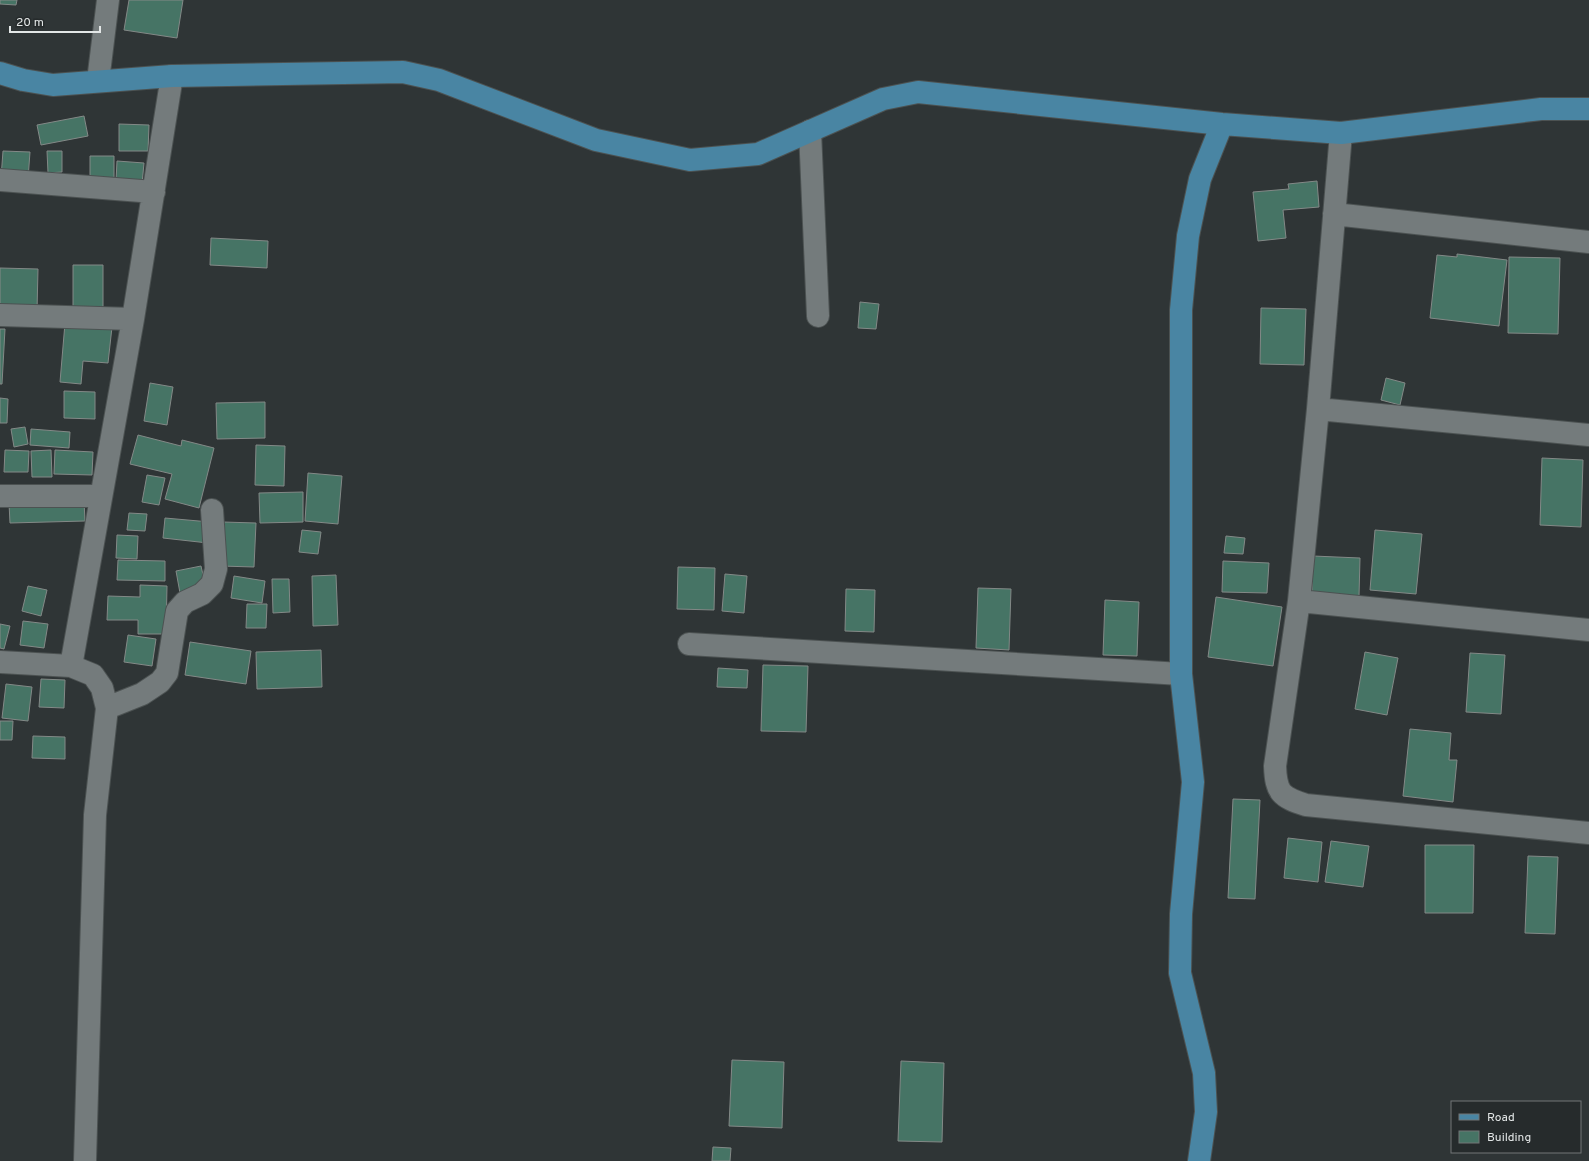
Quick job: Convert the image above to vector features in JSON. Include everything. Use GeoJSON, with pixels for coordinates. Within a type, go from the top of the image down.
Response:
{"type":"FeatureCollection","features":[{"type":"Feature","properties":{"kind":"main road"},"geometry":{"type":"LineString","coordinates":[[0,73],[23,80],[53,85],[98,81],[170,83],[403,72],[439,80],[596,140],[690,160],[758,154],[883,99],[918,92],[1222,124],[1340,141],[1541,109],[1589,109]]}},
{"type":"Feature","properties":{"kind":"main road"},"geometry":{"type":"LineString","coordinates":[[1200,1161],[1206,1112],[1204,1073],[1180,973],[1181,914],[1193,782],[1181,674],[1181,310],[1188,236],[1200,179],[1222,124]]}},
{"type":"Feature","properties":{"kind":"street"},"geometry":{"type":"LineString","coordinates":[[98,81],[108,0]]}},
{"type":"Feature","properties":{"kind":"street"},"geometry":{"type":"LineString","coordinates":[[71,666],[133,319],[170,83]]}},
{"type":"Feature","properties":{"kind":"street"},"geometry":{"type":"LineString","coordinates":[[810,131],[818,316]]}},
{"type":"Feature","properties":{"kind":"street"},"geometry":{"type":"LineString","coordinates":[[1340,141],[1318,409],[1299,601],[1275,766],[1276,783],[1286,798],[1306,805],[1589,833]]}},
{"type":"Feature","properties":{"kind":"street"},"geometry":{"type":"LineString","coordinates":[[0,180],[154,192]]}},
{"type":"Feature","properties":{"kind":"street"},"geometry":{"type":"LineString","coordinates":[[1334,214],[1589,242]]}},
{"type":"Feature","properties":{"kind":"street"},"geometry":{"type":"LineString","coordinates":[[0,315],[133,319]]}},
{"type":"Feature","properties":{"kind":"street"},"geometry":{"type":"LineString","coordinates":[[1318,409],[1589,435]]}},
{"type":"Feature","properties":{"kind":"street"},"geometry":{"type":"LineString","coordinates":[[0,496],[101,496]]}},
{"type":"Feature","properties":{"kind":"street"},"geometry":{"type":"LineString","coordinates":[[107,708],[142,694],[160,682],[167,673],[177,611],[185,602],[202,594],[212,584],[216,569],[212,510]]}},
{"type":"Feature","properties":{"kind":"street"},"geometry":{"type":"LineString","coordinates":[[1299,601],[1589,630]]}},
{"type":"Feature","properties":{"kind":"street"},"geometry":{"type":"LineString","coordinates":[[689,644],[1181,674]]}},
{"type":"Feature","properties":{"kind":"street"},"geometry":{"type":"LineString","coordinates":[[0,662],[71,666],[93,675],[102,688],[107,708],[95,815],[86,1161]]}},
{"type":"Feature","properties":{"kind":"building"},"geometry":{"type":"Polygon","coordinates":[[[0,0],[17,0],[16,5],[0,4],[0,0]]]}},
{"type":"Feature","properties":{"kind":"building"},"geometry":{"type":"Polygon","coordinates":[[[129,0],[183,0],[177,38],[124,30],[129,0]]]}},
{"type":"Feature","properties":{"kind":"building"},"geometry":{"type":"Polygon","coordinates":[[[84,116],[88,136],[41,145],[37,125],[84,116]]]}},
{"type":"Feature","properties":{"kind":"building"},"geometry":{"type":"Polygon","coordinates":[[[119,124],[149,125],[148,151],[119,151],[119,124]]]}},
{"type":"Feature","properties":{"kind":"building"},"geometry":{"type":"Polygon","coordinates":[[[3,151],[30,152],[28,179],[1,178],[3,151]]]}},
{"type":"Feature","properties":{"kind":"building"},"geometry":{"type":"Polygon","coordinates":[[[47,151],[62,151],[62,172],[48,173],[47,151]]]}},
{"type":"Feature","properties":{"kind":"building"},"geometry":{"type":"Polygon","coordinates":[[[90,156],[114,156],[114,183],[90,183],[90,156]]]}},
{"type":"Feature","properties":{"kind":"building"},"geometry":{"type":"Polygon","coordinates":[[[117,161],[144,163],[142,184],[116,181],[117,161]]]}},
{"type":"Feature","properties":{"kind":"building"},"geometry":{"type":"Polygon","coordinates":[[[1317,181],[1319,207],[1283,210],[1286,238],[1258,241],[1253,192],[1289,189],[1288,184],[1317,181]]]}},
{"type":"Feature","properties":{"kind":"building"},"geometry":{"type":"Polygon","coordinates":[[[211,238],[268,241],[267,268],[210,265],[211,238]]]}},
{"type":"Feature","properties":{"kind":"building"},"geometry":{"type":"Polygon","coordinates":[[[1457,254],[1507,260],[1499,326],[1430,318],[1437,255],[1457,257],[1457,254]]]}},
{"type":"Feature","properties":{"kind":"building"},"geometry":{"type":"Polygon","coordinates":[[[1509,257],[1560,258],[1558,334],[1508,333],[1509,257]]]}},
{"type":"Feature","properties":{"kind":"building"},"geometry":{"type":"Polygon","coordinates":[[[73,265],[103,265],[103,309],[73,309],[73,265]]]}},
{"type":"Feature","properties":{"kind":"building"},"geometry":{"type":"Polygon","coordinates":[[[0,268],[38,269],[37,311],[0,310],[0,268]]]}},
{"type":"Feature","properties":{"kind":"building"},"geometry":{"type":"Polygon","coordinates":[[[860,302],[879,304],[876,329],[858,328],[860,302]]]}},
{"type":"Feature","properties":{"kind":"building"},"geometry":{"type":"Polygon","coordinates":[[[1261,308],[1306,309],[1304,365],[1260,364],[1261,308]]]}},
{"type":"Feature","properties":{"kind":"building"},"geometry":{"type":"Polygon","coordinates":[[[65,323],[112,327],[108,363],[83,361],[81,384],[60,382],[65,323]]]}},
{"type":"Feature","properties":{"kind":"building"},"geometry":{"type":"Polygon","coordinates":[[[0,329],[5,329],[2,384],[0,384],[0,329]]]}},
{"type":"Feature","properties":{"kind":"building"},"geometry":{"type":"Polygon","coordinates":[[[1386,378],[1405,383],[1400,405],[1381,400],[1386,378]]]}},
{"type":"Feature","properties":{"kind":"building"},"geometry":{"type":"Polygon","coordinates":[[[150,383],[173,387],[167,425],[144,421],[150,383]]]}},
{"type":"Feature","properties":{"kind":"building"},"geometry":{"type":"Polygon","coordinates":[[[64,391],[95,392],[95,419],[64,418],[64,391]]]}},
{"type":"Feature","properties":{"kind":"building"},"geometry":{"type":"Polygon","coordinates":[[[0,398],[8,399],[7,423],[0,423],[0,398]]]}},
{"type":"Feature","properties":{"kind":"building"},"geometry":{"type":"Polygon","coordinates":[[[265,402],[265,438],[217,439],[216,403],[265,402]]]}},
{"type":"Feature","properties":{"kind":"building"},"geometry":{"type":"Polygon","coordinates":[[[25,427],[28,444],[14,447],[11,429],[25,427]]]}},
{"type":"Feature","properties":{"kind":"building"},"geometry":{"type":"Polygon","coordinates":[[[31,429],[70,432],[69,448],[30,445],[31,429]]]}},
{"type":"Feature","properties":{"kind":"building"},"geometry":{"type":"Polygon","coordinates":[[[138,435],[181,446],[182,440],[214,448],[199,508],[165,499],[172,474],[130,464],[138,435]]]}},
{"type":"Feature","properties":{"kind":"building"},"geometry":{"type":"Polygon","coordinates":[[[256,445],[285,446],[284,486],[255,485],[256,445]]]}},
{"type":"Feature","properties":{"kind":"building"},"geometry":{"type":"Polygon","coordinates":[[[5,450],[29,451],[28,472],[4,472],[5,450]]]}},
{"type":"Feature","properties":{"kind":"building"},"geometry":{"type":"Polygon","coordinates":[[[51,450],[52,477],[32,477],[31,451],[51,450]]]}},
{"type":"Feature","properties":{"kind":"building"},"geometry":{"type":"Polygon","coordinates":[[[55,450],[93,452],[92,475],[54,474],[55,450]]]}},
{"type":"Feature","properties":{"kind":"building"},"geometry":{"type":"Polygon","coordinates":[[[1542,458],[1583,460],[1581,527],[1540,525],[1542,458]]]}},
{"type":"Feature","properties":{"kind":"building"},"geometry":{"type":"Polygon","coordinates":[[[308,473],[342,476],[338,524],[305,521],[308,473]]]}},
{"type":"Feature","properties":{"kind":"building"},"geometry":{"type":"Polygon","coordinates":[[[147,475],[165,478],[159,505],[142,502],[147,475]]]}},
{"type":"Feature","properties":{"kind":"building"},"geometry":{"type":"Polygon","coordinates":[[[303,492],[303,522],[260,523],[259,493],[303,492]]]}},
{"type":"Feature","properties":{"kind":"building"},"geometry":{"type":"Polygon","coordinates":[[[84,501],[85,521],[10,523],[9,503],[84,501]]]}},
{"type":"Feature","properties":{"kind":"building"},"geometry":{"type":"Polygon","coordinates":[[[129,513],[147,514],[145,531],[127,530],[129,513]]]}},
{"type":"Feature","properties":{"kind":"building"},"geometry":{"type":"Polygon","coordinates":[[[165,518],[210,522],[208,543],[163,538],[165,518]]]}},
{"type":"Feature","properties":{"kind":"building"},"geometry":{"type":"Polygon","coordinates":[[[223,522],[256,523],[254,567],[221,566],[223,522]]]}},
{"type":"Feature","properties":{"kind":"building"},"geometry":{"type":"Polygon","coordinates":[[[302,530],[321,532],[318,554],[299,552],[302,530]]]}},
{"type":"Feature","properties":{"kind":"building"},"geometry":{"type":"Polygon","coordinates":[[[1375,530],[1422,534],[1416,594],[1370,590],[1375,530]]]}},
{"type":"Feature","properties":{"kind":"building"},"geometry":{"type":"Polygon","coordinates":[[[117,535],[138,536],[137,559],[116,558],[117,535]]]}},
{"type":"Feature","properties":{"kind":"building"},"geometry":{"type":"Polygon","coordinates":[[[1226,536],[1245,538],[1243,554],[1224,553],[1226,536]]]}},
{"type":"Feature","properties":{"kind":"building"},"geometry":{"type":"Polygon","coordinates":[[[1313,556],[1360,558],[1359,596],[1312,594],[1313,556]]]}},
{"type":"Feature","properties":{"kind":"building"},"geometry":{"type":"Polygon","coordinates":[[[118,560],[165,561],[165,581],[117,580],[118,560]]]}},
{"type":"Feature","properties":{"kind":"building"},"geometry":{"type":"Polygon","coordinates":[[[1223,561],[1269,563],[1267,593],[1222,592],[1223,561]]]}},
{"type":"Feature","properties":{"kind":"building"},"geometry":{"type":"Polygon","coordinates":[[[201,566],[206,588],[180,593],[176,571],[201,566]]]}},
{"type":"Feature","properties":{"kind":"building"},"geometry":{"type":"Polygon","coordinates":[[[678,567],[715,568],[714,610],[677,609],[678,567]]]}},
{"type":"Feature","properties":{"kind":"building"},"geometry":{"type":"Polygon","coordinates":[[[725,574],[747,576],[744,613],[722,611],[725,574]]]}},
{"type":"Feature","properties":{"kind":"building"},"geometry":{"type":"Polygon","coordinates":[[[336,575],[338,625],[313,626],[312,576],[336,575]]]}},
{"type":"Feature","properties":{"kind":"building"},"geometry":{"type":"Polygon","coordinates":[[[234,576],[265,581],[262,603],[231,598],[234,576]]]}},
{"type":"Feature","properties":{"kind":"building"},"geometry":{"type":"Polygon","coordinates":[[[272,579],[289,579],[290,612],[273,613],[272,579]]]}},
{"type":"Feature","properties":{"kind":"building"},"geometry":{"type":"Polygon","coordinates":[[[140,585],[167,586],[166,634],[138,634],[138,620],[107,620],[108,596],[140,597],[140,585]]]}},
{"type":"Feature","properties":{"kind":"building"},"geometry":{"type":"Polygon","coordinates":[[[28,586],[47,590],[41,616],[22,611],[28,586]]]}},
{"type":"Feature","properties":{"kind":"building"},"geometry":{"type":"Polygon","coordinates":[[[978,588],[1011,589],[1009,650],[976,648],[978,588]]]}},
{"type":"Feature","properties":{"kind":"building"},"geometry":{"type":"Polygon","coordinates":[[[846,589],[875,590],[874,632],[845,631],[846,589]]]}},
{"type":"Feature","properties":{"kind":"building"},"geometry":{"type":"Polygon","coordinates":[[[1216,597],[1282,607],[1273,666],[1208,657],[1216,597]]]}},
{"type":"Feature","properties":{"kind":"building"},"geometry":{"type":"Polygon","coordinates":[[[1105,600],[1139,602],[1137,656],[1103,655],[1105,600]]]}},
{"type":"Feature","properties":{"kind":"building"},"geometry":{"type":"Polygon","coordinates":[[[247,604],[267,604],[266,628],[246,628],[247,604]]]}},
{"type":"Feature","properties":{"kind":"building"},"geometry":{"type":"Polygon","coordinates":[[[23,621],[48,624],[44,648],[20,645],[23,621]]]}},
{"type":"Feature","properties":{"kind":"building"},"geometry":{"type":"Polygon","coordinates":[[[0,624],[10,626],[4,649],[0,648],[0,624]]]}},
{"type":"Feature","properties":{"kind":"building"},"geometry":{"type":"Polygon","coordinates":[[[128,635],[156,639],[152,666],[124,662],[128,635]]]}},
{"type":"Feature","properties":{"kind":"building"},"geometry":{"type":"Polygon","coordinates":[[[190,642],[251,651],[246,684],[185,675],[190,642]]]}},
{"type":"Feature","properties":{"kind":"building"},"geometry":{"type":"Polygon","coordinates":[[[321,650],[322,687],[257,689],[256,652],[321,650]]]}},
{"type":"Feature","properties":{"kind":"building"},"geometry":{"type":"Polygon","coordinates":[[[1365,652],[1398,658],[1387,715],[1355,709],[1365,652]]]}},
{"type":"Feature","properties":{"kind":"building"},"geometry":{"type":"Polygon","coordinates":[[[1470,653],[1505,655],[1501,714],[1466,712],[1470,653]]]}},
{"type":"Feature","properties":{"kind":"building"},"geometry":{"type":"Polygon","coordinates":[[[763,665],[808,666],[806,732],[761,731],[763,665]]]}},
{"type":"Feature","properties":{"kind":"building"},"geometry":{"type":"Polygon","coordinates":[[[718,668],[748,670],[747,688],[717,687],[718,668]]]}},
{"type":"Feature","properties":{"kind":"building"},"geometry":{"type":"Polygon","coordinates":[[[41,679],[65,680],[64,708],[39,707],[41,679]]]}},
{"type":"Feature","properties":{"kind":"building"},"geometry":{"type":"Polygon","coordinates":[[[6,684],[32,687],[28,721],[2,718],[6,684]]]}},
{"type":"Feature","properties":{"kind":"building"},"geometry":{"type":"Polygon","coordinates":[[[0,721],[13,721],[12,740],[0,740],[0,721]]]}},
{"type":"Feature","properties":{"kind":"building"},"geometry":{"type":"Polygon","coordinates":[[[1410,729],[1451,733],[1449,760],[1457,760],[1453,802],[1403,796],[1410,729]]]}},
{"type":"Feature","properties":{"kind":"building"},"geometry":{"type":"Polygon","coordinates":[[[33,736],[65,737],[65,759],[32,758],[33,736]]]}},
{"type":"Feature","properties":{"kind":"building"},"geometry":{"type":"Polygon","coordinates":[[[1233,799],[1260,800],[1255,899],[1228,898],[1233,799]]]}},
{"type":"Feature","properties":{"kind":"building"},"geometry":{"type":"Polygon","coordinates":[[[1288,838],[1322,842],[1318,882],[1284,878],[1288,838]]]}},
{"type":"Feature","properties":{"kind":"building"},"geometry":{"type":"Polygon","coordinates":[[[1331,841],[1369,846],[1363,887],[1325,882],[1331,841]]]}},
{"type":"Feature","properties":{"kind":"building"},"geometry":{"type":"Polygon","coordinates":[[[1425,845],[1474,845],[1473,913],[1425,913],[1425,845]]]}},
{"type":"Feature","properties":{"kind":"building"},"geometry":{"type":"Polygon","coordinates":[[[1528,856],[1558,857],[1555,934],[1525,933],[1528,856]]]}},
{"type":"Feature","properties":{"kind":"building"},"geometry":{"type":"Polygon","coordinates":[[[732,1060],[784,1062],[782,1128],[729,1126],[732,1060]]]}},
{"type":"Feature","properties":{"kind":"building"},"geometry":{"type":"Polygon","coordinates":[[[901,1061],[944,1063],[942,1142],[898,1141],[901,1061]]]}},
{"type":"Feature","properties":{"kind":"building"},"geometry":{"type":"Polygon","coordinates":[[[713,1147],[731,1148],[730,1161],[712,1161],[713,1147]]]}}]}
